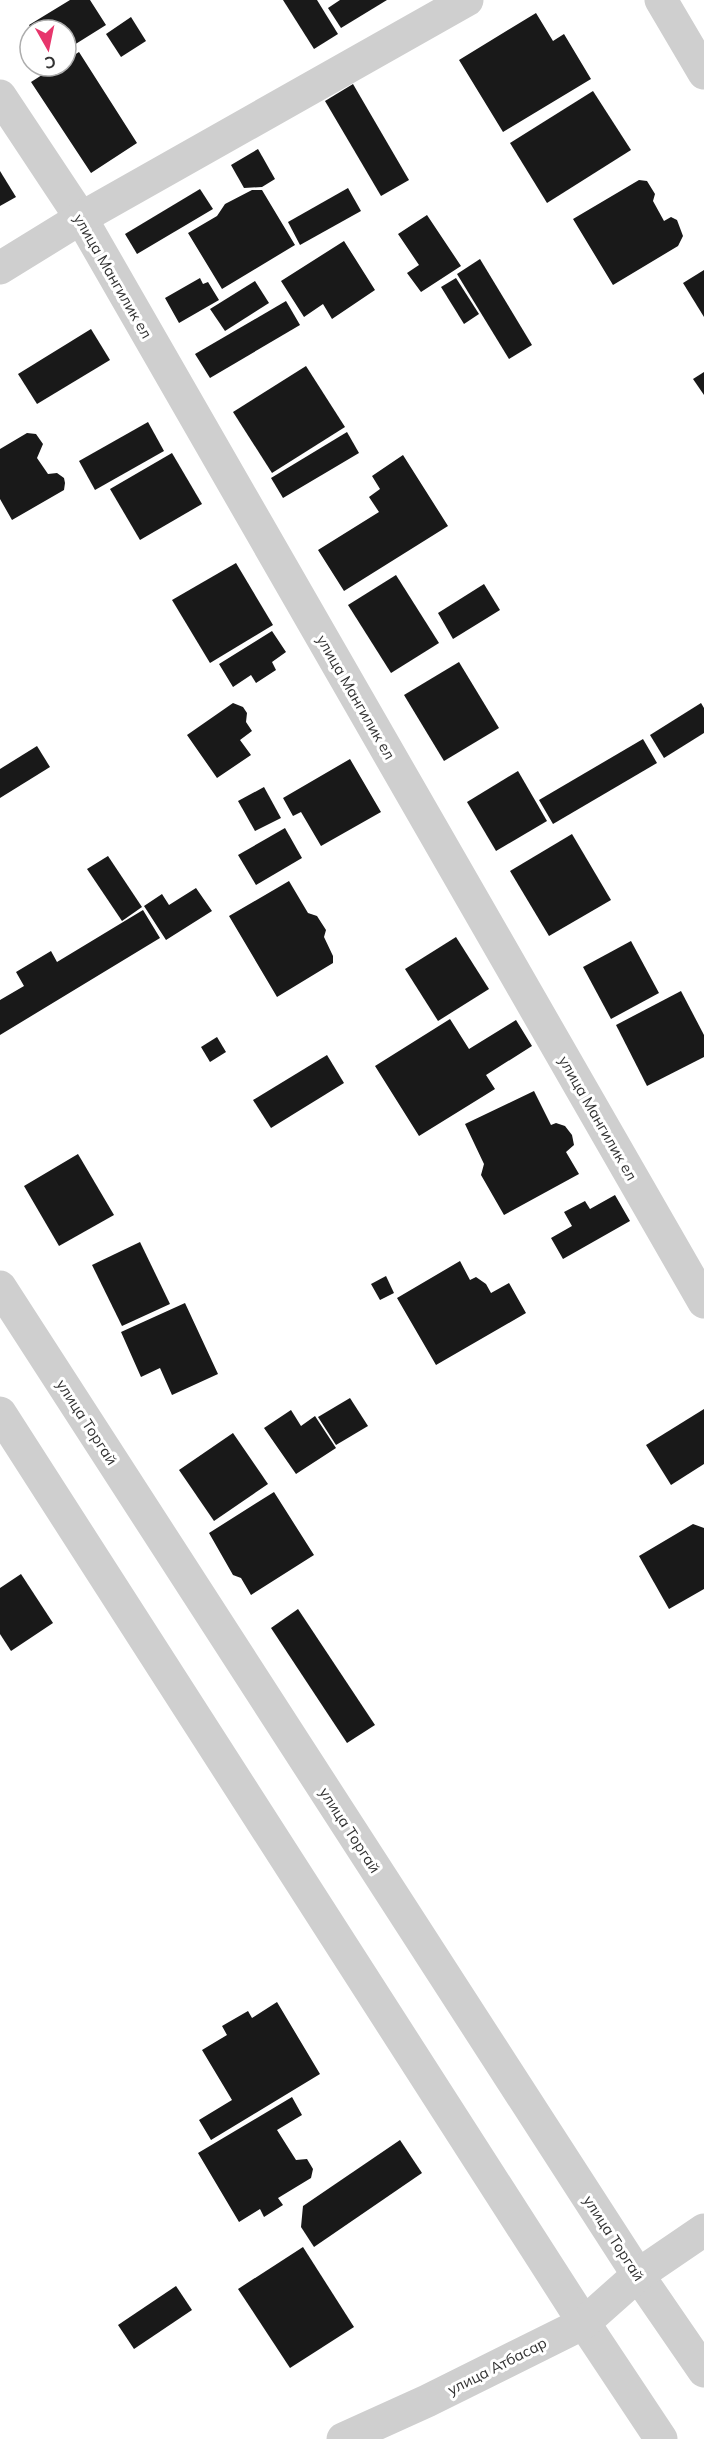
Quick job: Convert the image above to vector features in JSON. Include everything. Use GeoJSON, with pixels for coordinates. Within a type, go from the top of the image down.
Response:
{"type":"FeatureCollection","features":[{"type":"Feature","properties":{"kind":"street"},"geometry":{"type":"LineString","coordinates":[[0,268],[81,218],[467,0]]}},
{"type":"Feature","properties":{"kind":"street"},"geometry":{"type":"LineString","coordinates":[[661,0],[704,73]]}},
{"type":"Feature","properties":{"kind":"street","name":"улица Мангилик ел"},"geometry":{"type":"LineString","coordinates":[[0,96],[81,218],[704,1302]]}},
{"type":"Feature","properties":{"kind":"street","name":"улица Торгай"},"geometry":{"type":"LineString","coordinates":[[0,1287],[638,2275],[704,2371]]}},
{"type":"Feature","properties":{"kind":"street"},"geometry":{"type":"LineString","coordinates":[[0,1413],[584,2323],[661,2439]]}},
{"type":"Feature","properties":{"kind":"street","name":"улица Атбасар"},"geometry":{"type":"LineString","coordinates":[[343,2439],[427,2401],[584,2323],[638,2275],[704,2230]]}},
{"type":"Feature","properties":{"kind":"building"},"geometry":{"type":"Polygon","coordinates":[[[70,0],[90,0],[106,25],[78,42],[78,18],[40,18],[70,0]]]}},
{"type":"Feature","properties":{"kind":"building"},"geometry":{"type":"Polygon","coordinates":[[[283,0],[317,0],[338,34],[314,49],[283,0]]]}},
{"type":"Feature","properties":{"kind":"building"},"geometry":{"type":"Polygon","coordinates":[[[340,0],[387,0],[341,28],[328,8],[340,0]]]}},
{"type":"Feature","properties":{"kind":"building"},"geometry":{"type":"Polygon","coordinates":[[[536,13],[553,41],[564,34],[591,79],[503,132],[459,60],[536,13]]]}},
{"type":"Feature","properties":{"kind":"building"},"geometry":{"type":"Polygon","coordinates":[[[131,17],[146,41],[121,57],[106,34],[131,17]]]}},
{"type":"Feature","properties":{"kind":"building"},"geometry":{"type":"Polygon","coordinates":[[[78,53],[137,143],[91,173],[31,82],[37,78],[78,78],[78,53]]]}},
{"type":"Feature","properties":{"kind":"building"},"geometry":{"type":"Polygon","coordinates":[[[353,84],[409,180],[381,196],[325,101],[353,84]]]}},
{"type":"Feature","properties":{"kind":"building"},"geometry":{"type":"Polygon","coordinates":[[[593,91],[631,150],[547,203],[510,143],[593,91]]]}},
{"type":"Feature","properties":{"kind":"building"},"geometry":{"type":"Polygon","coordinates":[[[258,149],[275,179],[262,187],[244,188],[231,165],[258,149]]]}},
{"type":"Feature","properties":{"kind":"building"},"geometry":{"type":"Polygon","coordinates":[[[0,171],[16,197],[0,206],[0,171]]]}},
{"type":"Feature","properties":{"kind":"building"},"geometry":{"type":"Polygon","coordinates":[[[639,180],[647,181],[655,194],[653,201],[664,221],[671,217],[677,220],[683,236],[678,246],[613,285],[573,219],[639,180]]]}},
{"type":"Feature","properties":{"kind":"building"},"geometry":{"type":"Polygon","coordinates":[[[348,188],[361,211],[300,245],[288,222],[348,188]]]}},
{"type":"Feature","properties":{"kind":"building"},"geometry":{"type":"Polygon","coordinates":[[[200,189],[213,209],[137,254],[125,234],[200,189]]]}},
{"type":"Feature","properties":{"kind":"building"},"geometry":{"type":"Polygon","coordinates":[[[252,190],[262,190],[295,245],[222,289],[188,233],[217,216],[225,204],[252,190]]]}},
{"type":"Feature","properties":{"kind":"building"},"geometry":{"type":"Polygon","coordinates":[[[427,215],[461,266],[421,292],[407,273],[419,265],[398,234],[427,215]]]}},
{"type":"Feature","properties":{"kind":"building"},"geometry":{"type":"Polygon","coordinates":[[[344,241],[375,290],[332,319],[323,304],[304,317],[281,281],[344,241]]]}},
{"type":"Feature","properties":{"kind":"building"},"geometry":{"type":"Polygon","coordinates":[[[480,259],[532,345],[509,359],[457,274],[480,259]]]}},
{"type":"Feature","properties":{"kind":"building"},"geometry":{"type":"Polygon","coordinates":[[[704,270],[704,317],[683,283],[704,270]]]}},
{"type":"Feature","properties":{"kind":"building"},"geometry":{"type":"Polygon","coordinates":[[[200,278],[203,284],[208,282],[219,300],[179,323],[165,298],[200,278]]]}},
{"type":"Feature","properties":{"kind":"building"},"geometry":{"type":"Polygon","coordinates":[[[456,278],[479,314],[464,324],[441,287],[456,278]]]}},
{"type":"Feature","properties":{"kind":"building"},"geometry":{"type":"Polygon","coordinates":[[[255,281],[269,303],[225,331],[210,309],[255,281]]]}},
{"type":"Feature","properties":{"kind":"building"},"geometry":{"type":"Polygon","coordinates":[[[286,301],[300,325],[210,378],[195,354],[286,301]]]}},
{"type":"Feature","properties":{"kind":"building"},"geometry":{"type":"Polygon","coordinates":[[[91,329],[110,360],[37,404],[18,374],[91,329]]]}},
{"type":"Feature","properties":{"kind":"building"},"geometry":{"type":"Polygon","coordinates":[[[306,366],[345,427],[272,473],[233,412],[306,366]]]}},
{"type":"Feature","properties":{"kind":"building"},"geometry":{"type":"Polygon","coordinates":[[[704,372],[704,395],[693,379],[704,372]]]}},
{"type":"Feature","properties":{"kind":"building"},"geometry":{"type":"Polygon","coordinates":[[[148,422],[164,451],[95,490],[79,461],[148,422]]]}},
{"type":"Feature","properties":{"kind":"building"},"geometry":{"type":"Polygon","coordinates":[[[347,432],[359,453],[283,498],[271,478],[347,432]]]}},
{"type":"Feature","properties":{"kind":"building"},"geometry":{"type":"Polygon","coordinates":[[[27,433],[36,434],[43,444],[37,458],[48,474],[57,473],[64,478],[64,490],[12,520],[0,499],[0,449],[27,433]]]}},
{"type":"Feature","properties":{"kind":"building"},"geometry":{"type":"Polygon","coordinates":[[[172,453],[202,504],[140,540],[110,489],[172,453]]]}},
{"type":"Feature","properties":{"kind":"building"},"geometry":{"type":"Polygon","coordinates":[[[403,455],[448,526],[344,591],[318,550],[379,512],[369,497],[380,489],[372,476],[403,455]]]}},
{"type":"Feature","properties":{"kind":"building"},"geometry":{"type":"Polygon","coordinates":[[[236,563],[273,625],[210,663],[172,600],[236,563]]]}},
{"type":"Feature","properties":{"kind":"building"},"geometry":{"type":"Polygon","coordinates":[[[396,575],[439,643],[391,673],[348,605],[396,575]]]}},
{"type":"Feature","properties":{"kind":"building"},"geometry":{"type":"Polygon","coordinates":[[[484,584],[500,610],[453,639],[438,613],[484,584]]]}},
{"type":"Feature","properties":{"kind":"building"},"geometry":{"type":"Polygon","coordinates":[[[272,631],[286,652],[272,662],[276,670],[256,683],[251,675],[233,687],[219,664],[272,631]]]}},
{"type":"Feature","properties":{"kind":"building"},"geometry":{"type":"Polygon","coordinates":[[[459,662],[499,728],[444,761],[404,695],[459,662]]]}},
{"type":"Feature","properties":{"kind":"building"},"geometry":{"type":"Polygon","coordinates":[[[233,703],[243,707],[247,713],[246,722],[252,731],[240,740],[251,755],[217,778],[187,735],[233,703]]]}},
{"type":"Feature","properties":{"kind":"building"},"geometry":{"type":"Polygon","coordinates":[[[701,703],[704,708],[704,733],[664,758],[650,735],[701,703]]]}},
{"type":"Feature","properties":{"kind":"building"},"geometry":{"type":"Polygon","coordinates":[[[643,739],[657,763],[553,824],[539,800],[643,739]]]}},
{"type":"Feature","properties":{"kind":"building"},"geometry":{"type":"Polygon","coordinates":[[[37,746],[50,767],[0,798],[0,769],[37,746]]]}},
{"type":"Feature","properties":{"kind":"building"},"geometry":{"type":"Polygon","coordinates":[[[350,759],[381,812],[321,846],[301,812],[293,816],[283,798],[350,759]]]}},
{"type":"Feature","properties":{"kind":"building"},"geometry":{"type":"Polygon","coordinates":[[[518,771],[547,821],[496,851],[467,802],[518,771]]]}},
{"type":"Feature","properties":{"kind":"building"},"geometry":{"type":"Polygon","coordinates":[[[264,787],[281,818],[255,831],[238,801],[264,787]]]}},
{"type":"Feature","properties":{"kind":"building"},"geometry":{"type":"Polygon","coordinates":[[[285,828],[302,858],[256,885],[238,855],[285,828]]]}},
{"type":"Feature","properties":{"kind":"building"},"geometry":{"type":"Polygon","coordinates":[[[572,834],[611,900],[549,936],[510,871],[572,834]]]}},
{"type":"Feature","properties":{"kind":"building"},"geometry":{"type":"Polygon","coordinates":[[[108,856],[142,907],[122,921],[87,869],[108,856]]]}},
{"type":"Feature","properties":{"kind":"building"},"geometry":{"type":"Polygon","coordinates":[[[289,881],[308,913],[317,916],[326,930],[324,937],[333,956],[333,963],[277,997],[229,916],[289,881]]]}},
{"type":"Feature","properties":{"kind":"building"},"geometry":{"type":"Polygon","coordinates":[[[196,888],[212,911],[166,940],[144,906],[162,894],[169,905],[196,888]]]}},
{"type":"Feature","properties":{"kind":"building"},"geometry":{"type":"Polygon","coordinates":[[[143,910],[160,938],[0,1035],[0,1000],[24,986],[16,972],[51,951],[57,962],[143,910]]]}},
{"type":"Feature","properties":{"kind":"building"},"geometry":{"type":"Polygon","coordinates":[[[456,937],[489,989],[438,1021],[405,969],[456,937]]]}},
{"type":"Feature","properties":{"kind":"building"},"geometry":{"type":"Polygon","coordinates":[[[631,941],[659,993],[611,1019],[583,967],[631,941]]]}},
{"type":"Feature","properties":{"kind":"building"},"geometry":{"type":"Polygon","coordinates":[[[681,991],[704,1035],[704,1057],[647,1086],[616,1025],[681,991]]]}},
{"type":"Feature","properties":{"kind":"building"},"geometry":{"type":"Polygon","coordinates":[[[450,1019],[469,1049],[516,1020],[532,1046],[486,1075],[495,1089],[419,1136],[375,1066],[450,1019]]]}},
{"type":"Feature","properties":{"kind":"building"},"geometry":{"type":"Polygon","coordinates":[[[217,1037],[226,1052],[210,1062],[201,1047],[217,1037]]]}},
{"type":"Feature","properties":{"kind":"building"},"geometry":{"type":"Polygon","coordinates":[[[327,1055],[344,1083],[271,1128],[253,1100],[327,1055]]]}},
{"type":"Feature","properties":{"kind":"building"},"geometry":{"type":"Polygon","coordinates":[[[534,1091],[551,1125],[556,1123],[565,1126],[572,1135],[574,1145],[566,1152],[579,1174],[504,1215],[481,1175],[484,1164],[465,1124],[534,1091]]]}},
{"type":"Feature","properties":{"kind":"building"},"geometry":{"type":"Polygon","coordinates":[[[78,1154],[114,1215],[59,1246],[24,1186],[78,1154]]]}},
{"type":"Feature","properties":{"kind":"building"},"geometry":{"type":"Polygon","coordinates":[[[615,1195],[630,1221],[563,1259],[551,1238],[572,1226],[564,1212],[585,1201],[590,1209],[615,1195]]]}},
{"type":"Feature","properties":{"kind":"building"},"geometry":{"type":"Polygon","coordinates":[[[140,1242],[170,1304],[122,1326],[92,1265],[140,1242]]]}},
{"type":"Feature","properties":{"kind":"building"},"geometry":{"type":"Polygon","coordinates":[[[460,1261],[470,1280],[476,1277],[486,1284],[491,1293],[509,1283],[526,1313],[436,1365],[397,1298],[460,1261]]]}},
{"type":"Feature","properties":{"kind":"building"},"geometry":{"type":"Polygon","coordinates":[[[386,1276],[394,1293],[380,1300],[371,1284],[386,1276]]]}},
{"type":"Feature","properties":{"kind":"building"},"geometry":{"type":"Polygon","coordinates":[[[185,1303],[218,1374],[172,1395],[160,1368],[141,1377],[121,1332],[185,1303]]]}},
{"type":"Feature","properties":{"kind":"building"},"geometry":{"type":"Polygon","coordinates":[[[350,1398],[368,1426],[336,1445],[318,1417],[350,1398]]]}},
{"type":"Feature","properties":{"kind":"building"},"geometry":{"type":"Polygon","coordinates":[[[704,1409],[704,1464],[671,1485],[646,1445],[704,1409]]]}},
{"type":"Feature","properties":{"kind":"building"},"geometry":{"type":"Polygon","coordinates":[[[291,1410],[301,1426],[315,1416],[336,1448],[296,1474],[264,1428],[291,1410]]]}},
{"type":"Feature","properties":{"kind":"building"},"geometry":{"type":"Polygon","coordinates":[[[233,1433],[268,1484],[214,1521],[179,1470],[233,1433]]]}},
{"type":"Feature","properties":{"kind":"building"},"geometry":{"type":"Polygon","coordinates":[[[274,1492],[314,1555],[251,1595],[241,1578],[233,1575],[209,1533],[274,1492]]]}},
{"type":"Feature","properties":{"kind":"building"},"geometry":{"type":"Polygon","coordinates":[[[693,1524],[704,1528],[704,1589],[669,1609],[639,1556],[693,1524]]]}},
{"type":"Feature","properties":{"kind":"building"},"geometry":{"type":"Polygon","coordinates":[[[21,1574],[53,1623],[11,1651],[0,1634],[0,1588],[21,1574]]]}},
{"type":"Feature","properties":{"kind":"building"},"geometry":{"type":"Polygon","coordinates":[[[298,1609],[375,1725],[347,1743],[271,1628],[298,1609]]]}},
{"type":"Feature","properties":{"kind":"building"},"geometry":{"type":"Polygon","coordinates":[[[277,2002],[320,2074],[211,2140],[199,2120],[232,2100],[202,2050],[227,2035],[222,2026],[248,2011],[252,2018],[277,2002]]]}},
{"type":"Feature","properties":{"kind":"building"},"geometry":{"type":"Polygon","coordinates":[[[292,2097],[302,2115],[277,2130],[296,2160],[307,2159],[313,2169],[311,2178],[278,2198],[283,2205],[264,2217],[260,2209],[239,2222],[198,2153],[292,2097]]]}},
{"type":"Feature","properties":{"kind":"building"},"geometry":{"type":"Polygon","coordinates":[[[400,2140],[422,2173],[314,2247],[301,2227],[303,2206],[400,2140]]]}},
{"type":"Feature","properties":{"kind":"building"},"geometry":{"type":"Polygon","coordinates":[[[303,2247],[354,2327],[290,2368],[238,2289],[303,2247]]]}},
{"type":"Feature","properties":{"kind":"building"},"geometry":{"type":"Polygon","coordinates":[[[176,2286],[192,2310],[134,2349],[118,2325],[176,2286]]]}}]}
